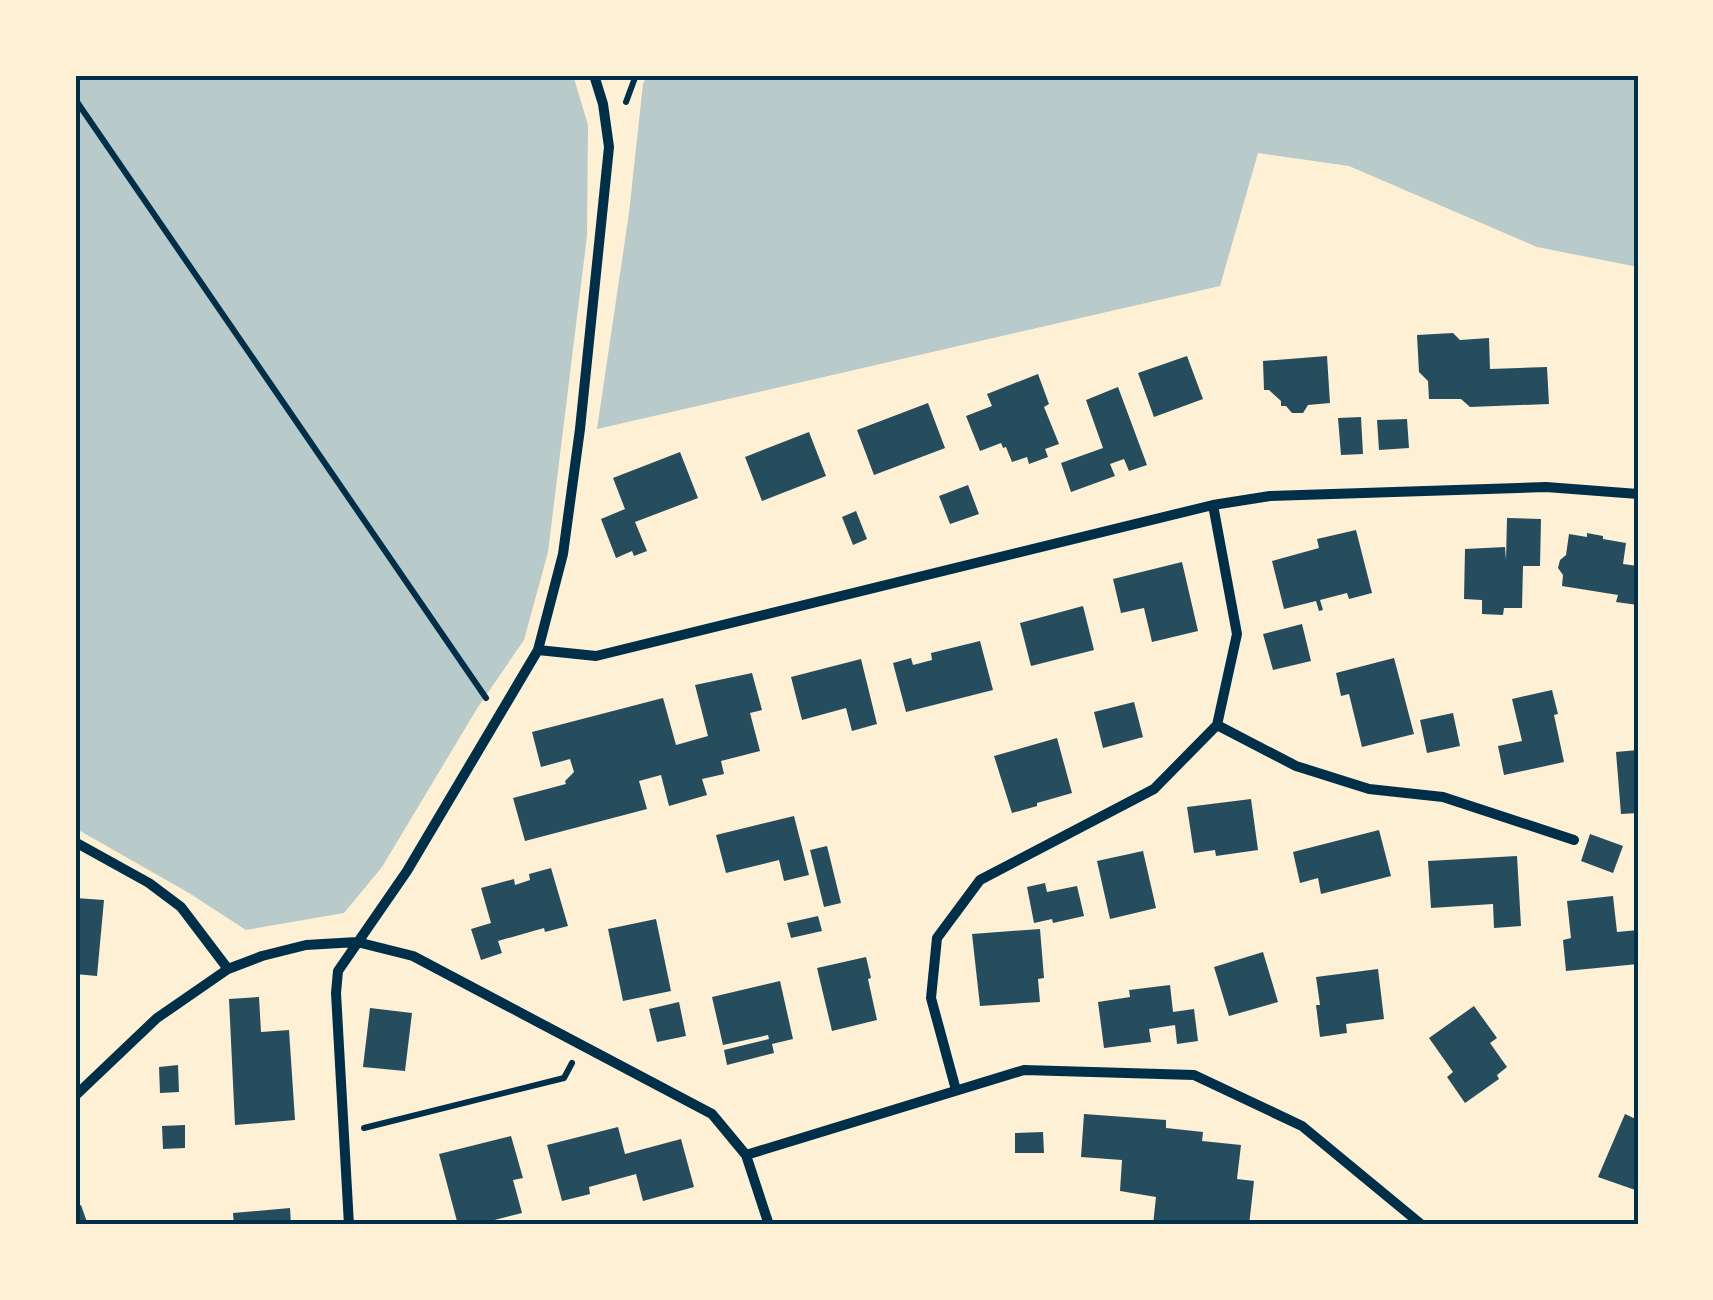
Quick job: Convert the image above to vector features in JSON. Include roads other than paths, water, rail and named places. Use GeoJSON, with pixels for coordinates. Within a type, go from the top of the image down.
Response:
{"type":"FeatureCollection","features":[{"type":"Feature","properties":{"kind":"street"},"geometry":{"type":"LineString","coordinates":[[349,1225],[338,971],[407,870],[538,650],[563,554],[609,147],[594,75]]}},
{"type":"Feature","properties":{"kind":"street"},"geometry":{"type":"LineString","coordinates":[[538,650],[596,656],[1213,505],[1270,496],[1526,488],[1638,494]]}},
{"type":"Feature","properties":{"kind":"street"},"geometry":{"type":"LineString","coordinates":[[956,1090],[931,998],[937,938],[980,880],[1154,789],[1216,724],[1237,634],[1213,505]]}},
{"type":"Feature","properties":{"kind":"street"},"geometry":{"type":"LineString","coordinates":[[1216,724],[1314,772],[1369,789],[1443,796],[1574,840]]}},
{"type":"Feature","properties":{"kind":"street"},"geometry":{"type":"LineString","coordinates":[[75,842],[182,907],[228,970]]}},
{"type":"Feature","properties":{"kind":"street"},"geometry":{"type":"LineString","coordinates":[[75,1096],[157,1018],[228,970],[306,945],[357,942],[412,956],[712,1114],[746,1154],[769,1225]]}},
{"type":"Feature","properties":{"kind":"street"},"geometry":{"type":"LineString","coordinates":[[746,1154],[1024,1070],[1194,1076],[1302,1126],[1422,1225]]}}]}
